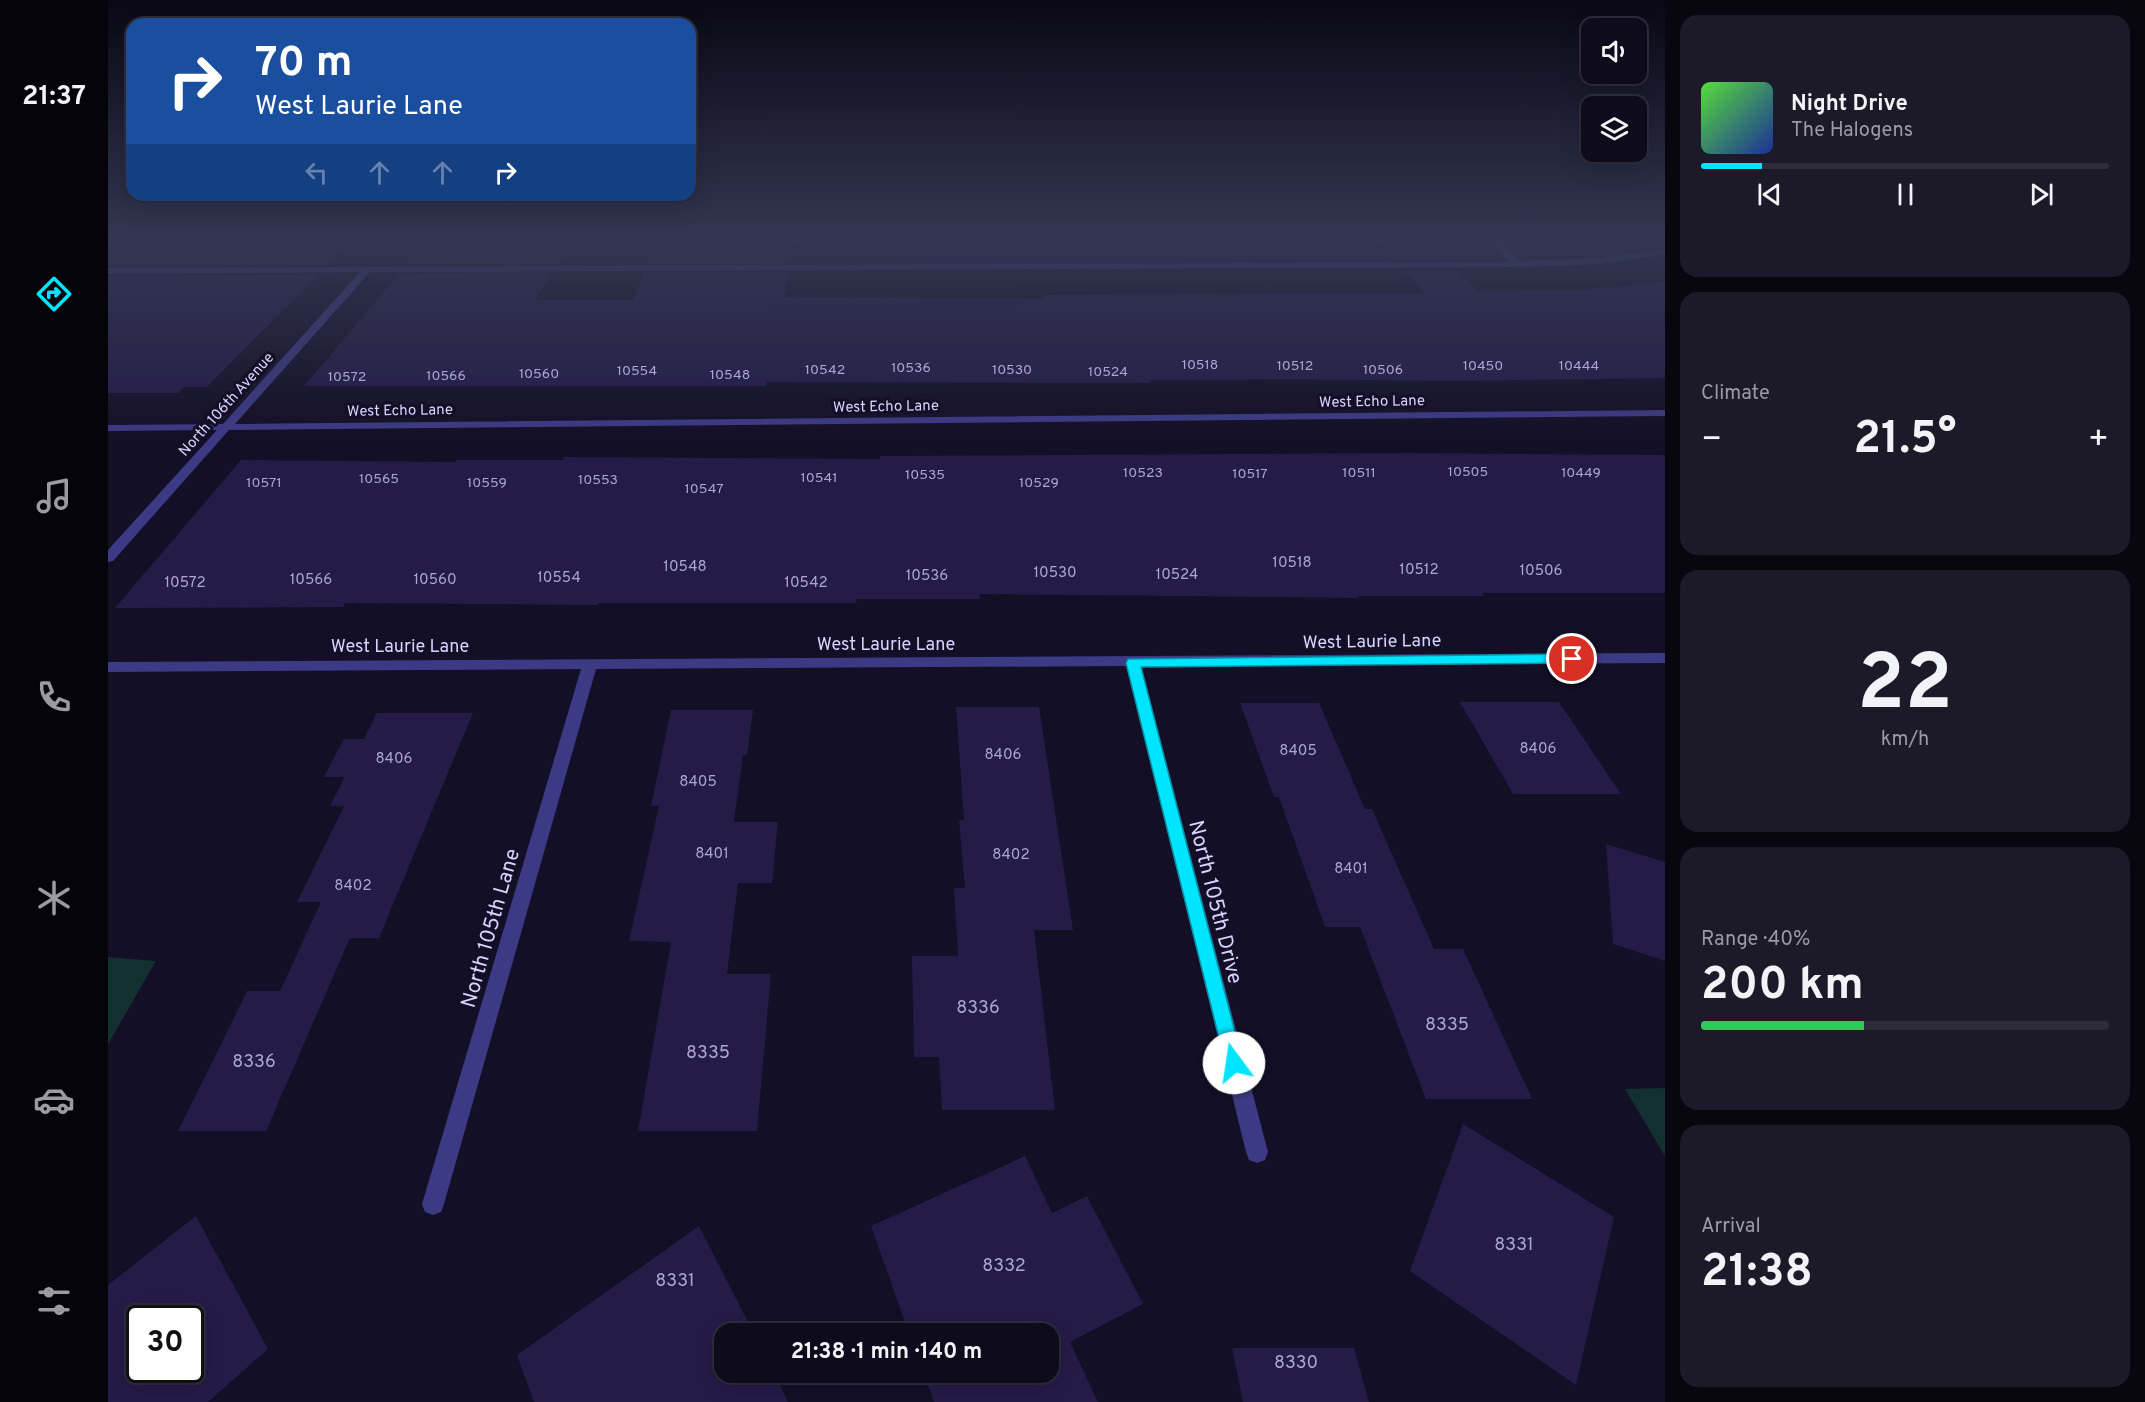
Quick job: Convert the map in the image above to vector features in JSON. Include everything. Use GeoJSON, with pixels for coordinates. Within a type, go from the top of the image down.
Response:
{"type":"FeatureCollection","features":[{"type":"Feature","properties":{"kind":"street","name":"North 106th Avenue"},"geometry":{"type":"LineString","coordinates":[[108,558],[334,306]]}},
{"type":"Feature","properties":{"kind":"street","name":"West Echo Lane"},"geometry":{"type":"LineString","coordinates":[[108,428],[1665,412]]}},
{"type":"Feature","properties":{"kind":"street","name":"West Laurie Lane"},"geometry":{"type":"LineString","coordinates":[[108,667],[1133,663],[1665,658]]}},
{"type":"Feature","properties":{"kind":"street","name":"North 105th Drive"},"geometry":{"type":"LineString","coordinates":[[1133,663],[1257,1152]]}},
{"type":"Feature","properties":{"kind":"street","name":"North 105th Lane"},"geometry":{"type":"LineString","coordinates":[[433,1204],[590,665]]}},
{"type":"Feature","properties":{"kind":"green space"},"geometry":{"type":"Polygon","coordinates":[[[108,957],[156,961],[108,1044],[108,957]]]}},
{"type":"Feature","properties":{"kind":"green space"},"geometry":{"type":"Polygon","coordinates":[[[1665,1088],[1665,1156],[1625,1089],[1665,1088]]]}},
{"type":"Feature","properties":{"kind":"building"},"geometry":{"type":"Polygon","coordinates":[[[108,306],[287,306],[207,387],[184,387],[178,393],[108,393],[108,306]]]}},
{"type":"Feature","properties":{"kind":"building"},"geometry":{"type":"Polygon","coordinates":[[[371,306],[1665,306],[1665,378],[1461,381],[1150,380],[1151,383],[767,382],[766,386],[304,386],[371,306]]]}},
{"type":"Feature","properties":{"kind":"building"},"geometry":{"type":"Polygon","coordinates":[[[1409,453],[1665,455],[1665,593],[1482,593],[1484,596],[1358,596],[1359,598],[979,594],[980,599],[857,599],[856,603],[599,603],[598,605],[345,603],[343,607],[115,608],[241,460],[455,462],[456,460],[563,460],[564,457],[880,459],[880,456],[1409,453]]]}},
{"type":"Feature","properties":{"kind":"building"},"geometry":{"type":"Polygon","coordinates":[[[1460,702],[1559,702],[1621,794],[1513,794],[1460,702]]]}},
{"type":"Feature","properties":{"kind":"building"},"geometry":{"type":"Polygon","coordinates":[[[1240,703],[1319,703],[1365,809],[1372,809],[1434,949],[1463,949],[1532,1099],[1426,1099],[1360,927],[1325,927],[1279,797],[1274,797],[1240,703]]]}},
{"type":"Feature","properties":{"kind":"building"},"geometry":{"type":"Polygon","coordinates":[[[956,707],[1039,707],[1073,930],[1034,930],[1055,1110],[942,1110],[939,1057],[914,1057],[912,956],[958,956],[954,888],[965,888],[959,820],[964,820],[956,707]]]}},
{"type":"Feature","properties":{"kind":"building"},"geometry":{"type":"Polygon","coordinates":[[[671,710],[753,710],[747,755],[743,755],[734,822],[778,822],[772,883],[738,883],[727,974],[771,974],[757,1131],[638,1131],[671,942],[629,941],[659,806],[651,806],[671,710]]]}},
{"type":"Feature","properties":{"kind":"building"},"geometry":{"type":"Polygon","coordinates":[[[377,713],[473,713],[379,938],[350,938],[266,1131],[178,1131],[247,991],[280,991],[321,902],[297,902],[344,806],[330,806],[345,777],[324,777],[344,739],[364,739],[377,713]]]}},
{"type":"Feature","properties":{"kind":"building"},"geometry":{"type":"Polygon","coordinates":[[[1606,844],[1665,862],[1665,961],[1613,944],[1606,844]]]}},
{"type":"Feature","properties":{"kind":"building"},"geometry":{"type":"Polygon","coordinates":[[[1463,1124],[1614,1217],[1576,1385],[1410,1271],[1463,1124]]]}},
{"type":"Feature","properties":{"kind":"building"},"geometry":{"type":"Polygon","coordinates":[[[1025,1156],[1052,1213],[1087,1196],[1143,1304],[1070,1342],[1098,1402],[934,1402],[927,1383],[1059,1383],[1059,1323],[905,1323],[871,1226],[1025,1156]]]}},
{"type":"Feature","properties":{"kind":"building"},"geometry":{"type":"Polygon","coordinates":[[[196,1216],[268,1349],[208,1402],[108,1402],[108,1285],[196,1216]]]}},
{"type":"Feature","properties":{"kind":"building"},"geometry":{"type":"Polygon","coordinates":[[[699,1226],[748,1323],[714,1323],[714,1383],[778,1383],[788,1402],[534,1402],[517,1355],[699,1226]]]}},
{"type":"Feature","properties":{"kind":"building"},"geometry":{"type":"Polygon","coordinates":[[[1232,1348],[1354,1348],[1369,1402],[1243,1402],[1232,1348]]]}},
{"type":"Feature","properties":{"kind":"route"},"geometry":{"type":"LineString","coordinates":[[1234,1063],[1133,663],[1572,659]]}}]}
